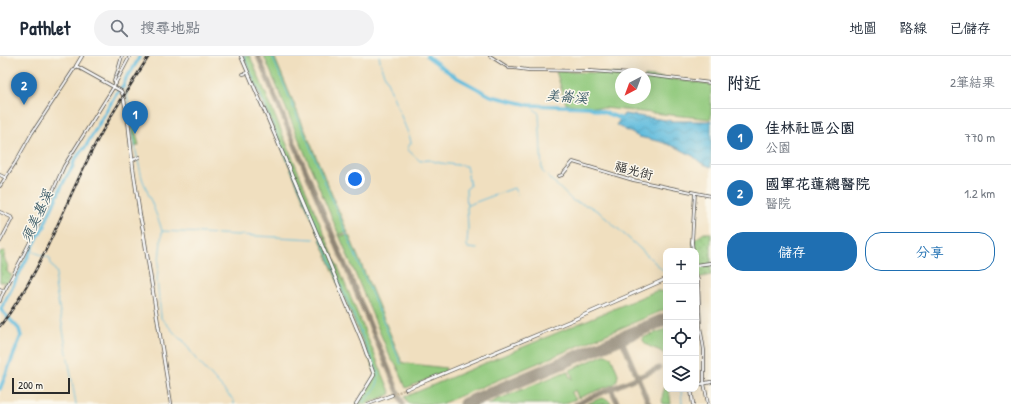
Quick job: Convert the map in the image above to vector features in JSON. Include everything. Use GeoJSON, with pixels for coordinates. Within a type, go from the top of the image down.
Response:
{"type":"FeatureCollection","features":[{"type":"Feature","properties":{"kind":"street"},"geometry":{"type":"LineString","coordinates":[[0,186],[82,56]]}},
{"type":"Feature","properties":{"kind":"street"},"geometry":{"type":"LineString","coordinates":[[116,84],[114,81],[121,56]]}},
{"type":"Feature","properties":{"kind":"street"},"geometry":{"type":"LineString","coordinates":[[0,301],[31,240],[64,166],[116,84],[130,56]]}},
{"type":"Feature","properties":{"kind":"street"},"geometry":{"type":"LineString","coordinates":[[241,56],[362,341],[374,375],[356,404]]}},
{"type":"Feature","properties":{"kind":"street"},"geometry":{"type":"LineString","coordinates":[[490,56],[509,68],[615,73]]}},
{"type":"Feature","properties":{"kind":"street"},"geometry":{"type":"LineString","coordinates":[[76,66],[113,88],[121,91],[123,95],[128,120],[140,216],[171,404]]}},
{"type":"Feature","properties":{"kind":"street"},"geometry":{"type":"LineString","coordinates":[[243,74],[248,73]]}},
{"type":"Feature","properties":{"kind":"street"},"geometry":{"type":"LineString","coordinates":[[651,76],[711,83]]}},
{"type":"Feature","properties":{"kind":"street"},"geometry":{"type":"LineString","coordinates":[[133,160],[140,157]]}},
{"type":"Feature","properties":{"kind":"street","name":"福光街"},"geometry":{"type":"LineString","coordinates":[[559,176],[562,175],[573,162],[633,180],[711,196]]}},
{"type":"Feature","properties":{"kind":"street"},"geometry":{"type":"LineString","coordinates":[[0,175],[6,178]]}},
{"type":"Feature","properties":{"kind":"street"},"geometry":{"type":"LineString","coordinates":[[693,248],[695,193]]}},
{"type":"Feature","properties":{"kind":"street"},"geometry":{"type":"LineString","coordinates":[[0,212],[11,217],[12,219],[0,242]]}},
{"type":"Feature","properties":{"kind":"street"},"geometry":{"type":"LineString","coordinates":[[699,265],[711,263]]}},
{"type":"Feature","properties":{"kind":"street"},"geometry":{"type":"LineString","coordinates":[[406,389],[575,319],[663,280]]}},
{"type":"Feature","properties":{"kind":"street"},"geometry":{"type":"LineString","coordinates":[[698,284],[700,326],[704,350],[704,383],[708,404]]}},
{"type":"Feature","properties":{"kind":"street"},"geometry":{"type":"LineString","coordinates":[[0,289],[4,291]]}},
{"type":"Feature","properties":{"kind":"street"},"geometry":{"type":"LineString","coordinates":[[699,384],[711,382]]}},
{"type":"Feature","properties":{"kind":"street"},"geometry":{"type":"LineString","coordinates":[[691,392],[693,404]]}},
{"type":"Feature","properties":{"kind":"street"},"geometry":{"type":"LineString","coordinates":[[368,404],[392,395]]}},
{"type":"Feature","properties":{"kind":"green space"},"geometry":{"type":"Polygon","coordinates":[[[243,56],[250,56],[391,394],[366,404],[358,404],[375,375],[375,372],[320,239],[325,238],[325,236],[319,236],[243,56]]]}},
{"type":"Feature","properties":{"kind":"green space"},"geometry":{"type":"Polygon","coordinates":[[[264,56],[274,56],[348,233],[340,234],[341,236],[349,235],[402,362],[446,368],[445,372],[406,388],[397,366],[391,359],[264,56]]]}},
{"type":"Feature","properties":{"kind":"green space"},"geometry":{"type":"Polygon","coordinates":[[[556,71],[615,74],[615,104],[651,104],[651,77],[711,84],[711,119],[566,104],[556,71]]]}},
{"type":"Feature","properties":{"kind":"green space"},"geometry":{"type":"Polygon","coordinates":[[[131,122],[133,122],[139,145],[135,147],[131,122]]]}},
{"type":"Feature","properties":{"kind":"green space"},"geometry":{"type":"Polygon","coordinates":[[[704,233],[711,233],[711,275],[699,278],[699,248],[694,248],[693,241],[704,233]]]}},
{"type":"Feature","properties":{"kind":"green space"},"geometry":{"type":"Polygon","coordinates":[[[5,251],[4,259],[7,265],[7,271],[12,275],[5,287],[3,287],[5,282],[0,282],[0,252],[5,251]]]}},
{"type":"Feature","properties":{"kind":"green space"},"geometry":{"type":"Polygon","coordinates":[[[656,291],[663,292],[663,310],[441,404],[409,404],[405,397],[656,291]]]}},
{"type":"Feature","properties":{"kind":"green space"},"geometry":{"type":"Polygon","coordinates":[[[663,330],[663,353],[647,345],[642,338],[663,330]]]}},
{"type":"Feature","properties":{"kind":"green space"},"geometry":{"type":"Polygon","coordinates":[[[603,355],[611,357],[618,374],[617,380],[614,384],[578,398],[575,390],[571,393],[576,399],[563,404],[487,404],[567,371],[571,379],[573,379],[570,370],[603,355]]]}},
{"type":"Feature","properties":{"kind":"green space"},"geometry":{"type":"Polygon","coordinates":[[[664,392],[669,392],[671,404],[663,404],[664,392]]]}},
{"type":"Feature","properties":{"kind":"green space"},"geometry":{"type":"Polygon","coordinates":[[[601,398],[607,399],[612,404],[587,404],[601,398]]]}},
{"type":"Feature","properties":{"kind":"water"},"geometry":{"type":"Polygon","coordinates":[[[624,114],[673,121],[711,121],[711,167],[701,163],[693,156],[676,147],[639,137],[616,125],[624,114]]]}},
{"type":"Feature","properties":{"kind":"waterway","name":"須美基溪"},"geometry":{"type":"LineString","coordinates":[[0,389],[21,336],[19,329],[1,309],[42,229],[45,226],[44,225],[64,181],[73,166],[74,161],[85,148],[140,56]]}},
{"type":"Feature","properties":{"kind":"waterway"},"geometry":{"type":"LineString","coordinates":[[244,56],[378,373],[377,386],[363,402]]}},
{"type":"Feature","properties":{"kind":"waterway"},"geometry":{"type":"LineString","coordinates":[[272,56],[401,364]]}},
{"type":"Feature","properties":{"kind":"waterway"},"geometry":{"type":"LineString","coordinates":[[379,56],[382,69],[410,138],[411,143],[408,150],[420,161],[429,160],[440,163],[466,166],[470,186],[466,189],[468,228],[467,245],[468,248],[477,249]]}},
{"type":"Feature","properties":{"kind":"waterway","name":"美崙溪"},"geometry":{"type":"LineString","coordinates":[[427,56],[454,76],[491,96],[529,105],[589,107],[625,120]]}},
{"type":"Feature","properties":{"kind":"waterway"},"geometry":{"type":"LineString","coordinates":[[123,86],[126,88],[136,152],[142,178],[162,231],[157,280],[161,318],[180,339],[183,340],[195,358],[234,401],[234,404]]}},
{"type":"Feature","properties":{"kind":"waterway"},"geometry":{"type":"LineString","coordinates":[[529,105],[539,113],[542,171],[573,201],[589,206],[599,212],[663,270]]}},
{"type":"Feature","properties":{"kind":"waterway"},"geometry":{"type":"LineString","coordinates":[[468,205],[514,188],[517,194]]}},
{"type":"Feature","properties":{"kind":"waterway"},"geometry":{"type":"LineString","coordinates":[[162,231],[314,239]]}},
{"type":"Feature","properties":{"kind":"waterway"},"geometry":{"type":"LineString","coordinates":[[31,251],[50,258],[51,264],[57,273],[55,284],[76,404]]}},
{"type":"Feature","properties":{"kind":"waterway"},"geometry":{"type":"LineString","coordinates":[[681,392],[682,404]]}},
{"type":"Feature","properties":{"kind":"taxiway"},"geometry":{"type":"LineString","coordinates":[[258,56],[403,404]]}},
{"type":"Feature","properties":{"kind":"taxiway"},"geometry":{"type":"LineString","coordinates":[[621,338],[649,404]]}},
{"type":"Feature","properties":{"kind":"taxiway"},"geometry":{"type":"LineString","coordinates":[[576,404],[659,368]]}},
{"type":"Feature","properties":{"kind":"taxiway"},"geometry":{"type":"LineString","coordinates":[[611,389],[618,404]]}},
{"type":"Feature","properties":{"kind":"runway"},"geometry":{"type":"LineString","coordinates":[[465,404],[664,320]]}},
{"type":"Feature","properties":{"kind":"tunnel"},"geometry":{"type":"LineString","coordinates":[[392,395],[406,389]]}},
{"type":"Feature","properties":{"kind":"railway"},"geometry":{"type":"LineString","coordinates":[[0,326],[26,288],[100,136],[149,56]]}},
{"type":"Feature","properties":{"kind":"place","name":"國軍花蓮總醫院"},"geometry":{"type":"Point","coordinates":[24,105]}},
{"type":"Feature","properties":{"kind":"place","name":"佳林社區公園"},"geometry":{"type":"Point","coordinates":[135,134]}}]}
